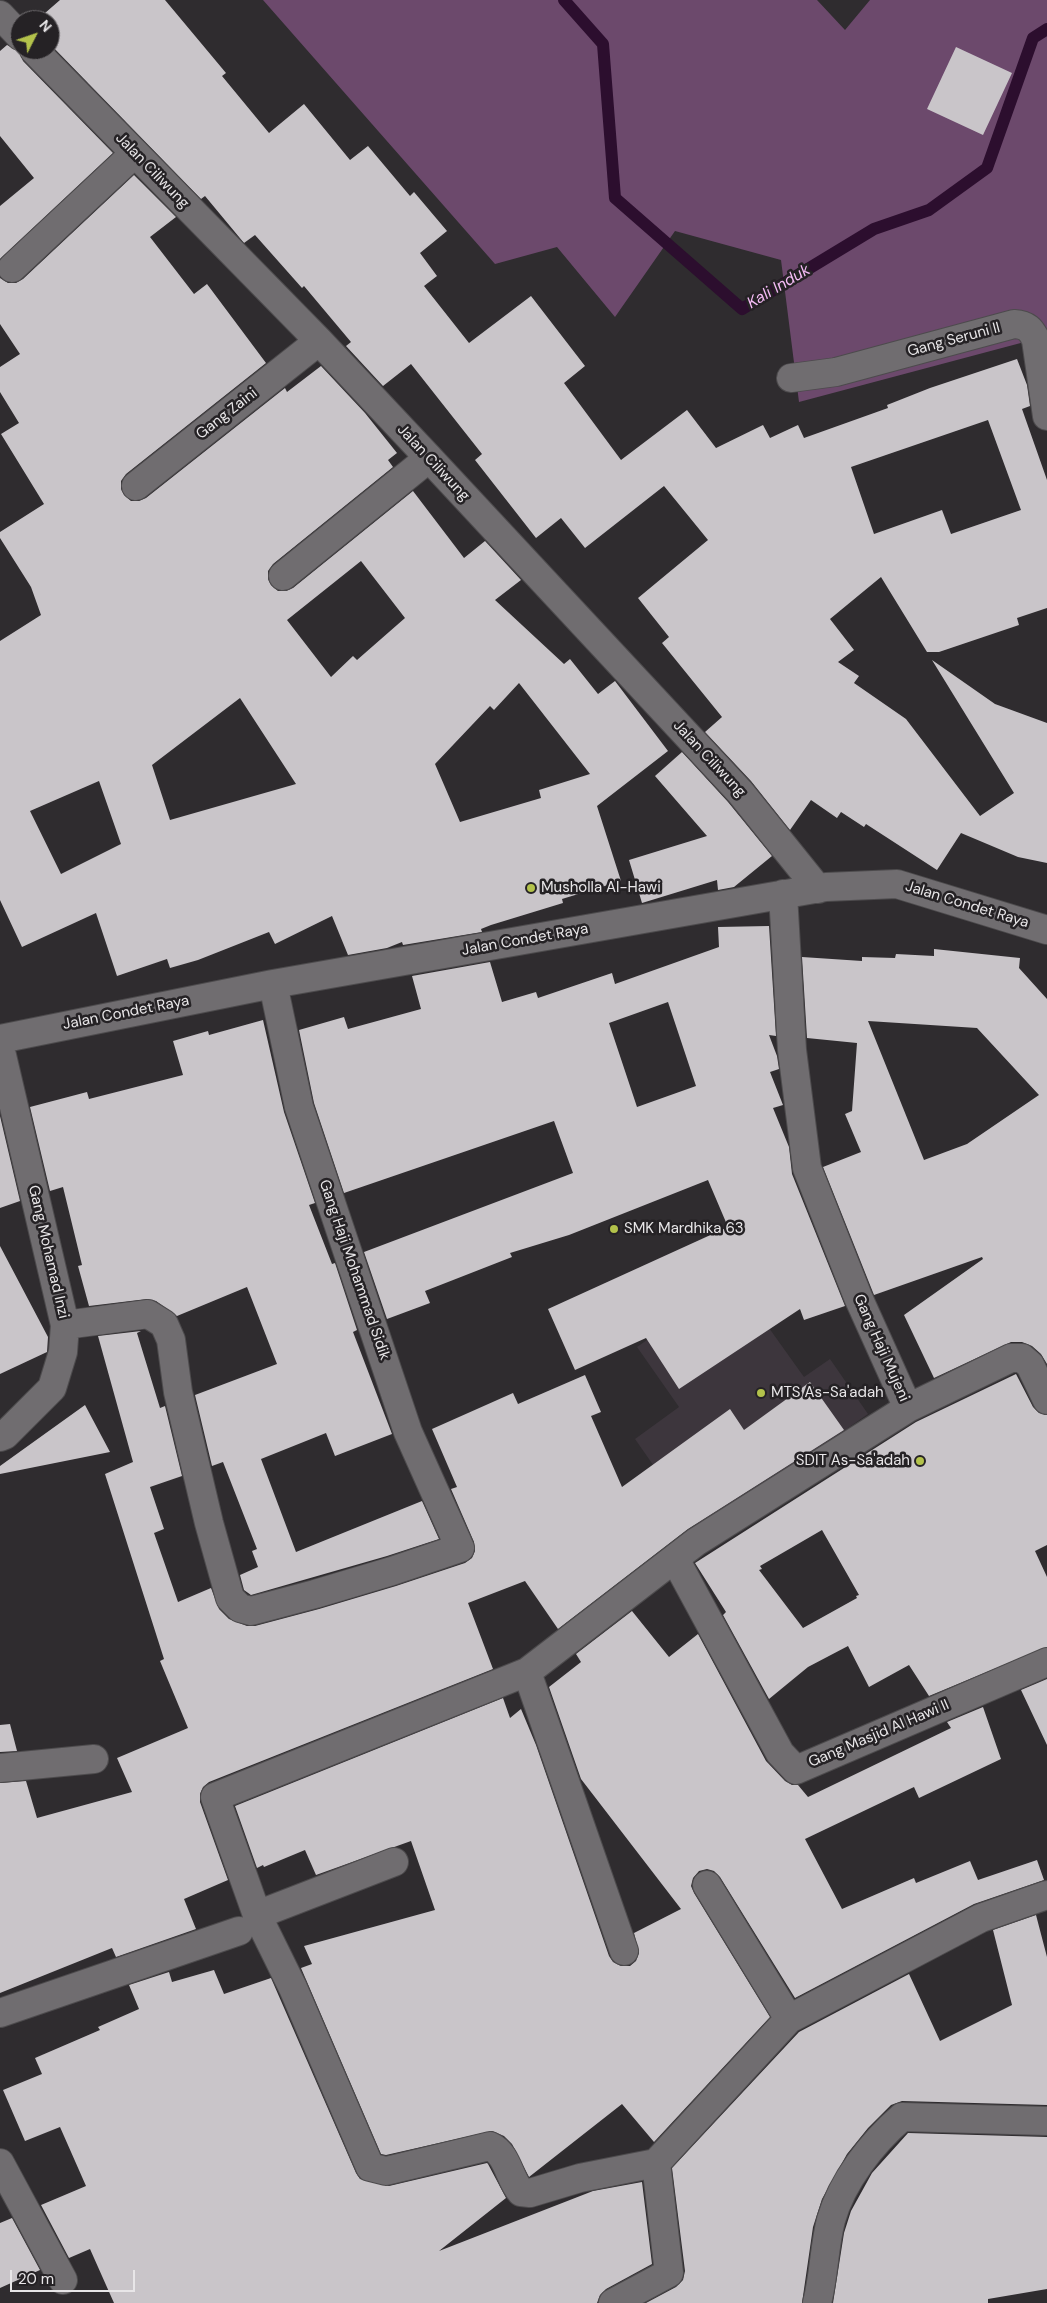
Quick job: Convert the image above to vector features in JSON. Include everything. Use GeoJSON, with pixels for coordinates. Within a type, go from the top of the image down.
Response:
{"type":"FeatureCollection","features":[{"type":"Feature","properties":{"kind":"street"},"geometry":{"type":"LineString","coordinates":[[0,15],[10,26]]}},
{"type":"Feature","properties":{"kind":"street","name":"Jalan Ciliwung"},"geometry":{"type":"LineString","coordinates":[[44,60],[319,341],[429,458],[740,792],[818,889]]}},
{"type":"Feature","properties":{"kind":"street"},"geometry":{"type":"LineString","coordinates":[[12,268],[135,153]]}},
{"type":"Feature","properties":{"kind":"street","name":"Gang Seruni II"},"geometry":{"type":"LineString","coordinates":[[791,378],[836,372],[1014,324],[1024,325],[1031,330],[1036,340],[1047,416]]}},
{"type":"Feature","properties":{"kind":"street","name":"Gang Zaini"},"geometry":{"type":"LineString","coordinates":[[136,486],[319,341]]}},
{"type":"Feature","properties":{"kind":"street"},"geometry":{"type":"LineString","coordinates":[[283,576],[429,458]]}},
{"type":"Feature","properties":{"kind":"street","name":"Jalan Condet Raya"},"geometry":{"type":"LineString","coordinates":[[0,1039],[273,984],[818,889],[897,884],[1047,930]]}},
{"type":"Feature","properties":{"kind":"street","name":"Gang Haji Mujeni"},"geometry":{"type":"LineString","coordinates":[[248,1923],[215,1797],[527,1672],[696,1542],[908,1408],[858,1297],[807,1168],[792,1050],[783,894]]}},
{"type":"Feature","properties":{"kind":"street","name":"Gang Haji Mohammad Sidik"},"geometry":{"type":"LineString","coordinates":[[65,1325],[148,1314],[164,1324],[170,1340],[178,1392],[209,1523],[230,1598],[240,1608],[251,1611],[315,1594],[392,1572],[460,1548],[408,1432],[299,1107],[273,984]]}},
{"type":"Feature","properties":{"kind":"street","name":"Gang Mohamad Inzi"},"geometry":{"type":"LineString","coordinates":[[0,1047],[65,1325],[63,1352],[52,1388],[5,1435],[0,1437]]}},
{"type":"Feature","properties":{"kind":"street"},"geometry":{"type":"LineString","coordinates":[[908,1408],[1011,1358],[1022,1358],[1030,1365],[1047,1400]]}},
{"type":"Feature","properties":{"kind":"street","name":"Gang Masjid Al Hawi II"},"geometry":{"type":"LineString","coordinates":[[675,1560],[780,1753],[796,1770],[1047,1662]]}},
{"type":"Feature","properties":{"kind":"street"},"geometry":{"type":"LineString","coordinates":[[527,1672],[624,1951]]}},
{"type":"Feature","properties":{"kind":"street"},"geometry":{"type":"LineString","coordinates":[[0,1768],[94,1758]]}},
{"type":"Feature","properties":{"kind":"street"},"geometry":{"type":"LineString","coordinates":[[0,2013],[248,1923],[394,1862]]}},
{"type":"Feature","properties":{"kind":"street"},"geometry":{"type":"LineString","coordinates":[[707,1885],[789,2019]]}},
{"type":"Feature","properties":{"kind":"street"},"geometry":{"type":"LineString","coordinates":[[248,1923],[293,1988],[370,2167],[386,2171],[490,2146],[501,2154],[517,2187],[522,2192],[530,2192],[580,2178],[656,2163],[789,2019],[981,1918],[1047,1895]]}},
{"type":"Feature","properties":{"kind":"street"},"geometry":{"type":"LineString","coordinates":[[817,2303],[823,2279],[831,2220],[853,2171],[902,2117],[1047,2121]]}},
{"type":"Feature","properties":{"kind":"street"},"geometry":{"type":"LineString","coordinates":[[0,2163],[8,2196],[63,2280]]}},
{"type":"Feature","properties":{"kind":"street"},"geometry":{"type":"LineString","coordinates":[[613,2303],[669,2273],[656,2163]]}},
{"type":"Feature","properties":{"kind":"shaded area"},"geometry":{"type":"Polygon","coordinates":[[[263,0],[817,0],[845,30],[870,0],[1047,0],[1047,336],[799,402],[781,260],[675,231],[615,317],[557,247],[495,264],[263,0]]]}},
{"type":"Feature","properties":{"kind":"shaded area","name":"MTS As-Sa'adah"},"geometry":{"type":"Polygon","coordinates":[[[734,1279],[804,1377],[830,1359],[868,1414],[700,1532],[635,1439],[679,1407],[637,1347],[734,1279]]]}},
{"type":"Feature","properties":{"kind":"building"},"geometry":{"type":"Polygon","coordinates":[[[60,0],[165,0],[226,73],[222,76],[269,133],[304,104],[350,160],[368,146],[410,196],[414,192],[447,231],[420,253],[437,276],[424,286],[469,343],[531,296],[585,366],[564,383],[621,460],[687,410],[716,448],[763,425],[770,438],[798,425],[804,438],[888,408],[887,405],[930,388],[1017,359],[1027,385],[1030,406],[1022,409],[1047,480],[1047,608],[1017,618],[1019,625],[939,652],[927,652],[881,577],[830,619],[854,650],[838,662],[859,676],[854,683],[906,719],[980,816],[1014,793],[932,660],[995,704],[1047,723],[1047,863],[1018,857],[961,833],[937,870],[866,824],[864,827],[841,812],[837,818],[811,800],[790,830],[751,781],[705,732],[722,717],[662,643],[669,637],[638,598],[708,540],[664,486],[585,548],[561,518],[536,538],[475,460],[482,454],[411,364],[383,386],[346,346],[351,342],[304,286],[302,288],[255,235],[244,243],[205,196],[201,199],[60,54],[60,10],[48,10],[60,0]],[[988,420],[851,467],[874,534],[942,510],[951,534],[1021,510],[988,420]]]}},
{"type":"Feature","properties":{"kind":"building"},"geometry":{"type":"Polygon","coordinates":[[[7,45],[10,46],[10,60],[23,60],[113,153],[0,259],[0,206],[34,178],[0,136],[0,51],[7,45]]]}},
{"type":"Feature","properties":{"kind":"building"},"geometry":{"type":"Polygon","coordinates":[[[956,47],[1012,73],[983,135],[927,109],[956,47]]]}},
{"type":"Feature","properties":{"kind":"building"},"geometry":{"type":"Polygon","coordinates":[[[134,175],[176,217],[150,237],[194,294],[207,284],[266,363],[126,474],[121,481],[121,489],[124,495],[131,501],[139,501],[146,498],[285,388],[287,392],[321,366],[365,413],[397,453],[388,460],[393,467],[273,564],[268,571],[268,579],[271,585],[278,591],[286,591],[293,588],[413,491],[464,558],[485,541],[521,580],[495,600],[564,664],[570,659],[598,694],[615,681],[668,751],[597,806],[621,881],[562,899],[563,903],[491,925],[481,929],[482,932],[403,945],[402,942],[387,948],[348,955],[332,916],[275,944],[269,932],[198,960],[170,968],[167,959],[117,976],[96,913],[22,947],[0,900],[0,641],[41,615],[31,587],[0,538],[0,532],[44,504],[1,434],[19,423],[0,392],[0,367],[20,354],[0,324],[0,278],[8,283],[16,283],[23,279],[134,175]],[[361,561],[287,620],[331,677],[353,656],[357,660],[405,618],[361,561]],[[519,683],[494,710],[490,706],[435,764],[460,822],[541,798],[539,790],[590,774],[519,683]],[[240,698],[152,765],[170,820],[296,784],[240,698]],[[99,781],[30,811],[61,874],[121,844],[99,781]]]}},
{"type":"Feature","properties":{"kind":"building"},"geometry":{"type":"Polygon","coordinates":[[[682,752],[728,802],[772,856],[734,887],[718,890],[717,880],[642,903],[629,860],[707,836],[655,776],[682,752]]]}},
{"type":"Feature","properties":{"kind":"building"},"geometry":{"type":"Polygon","coordinates":[[[769,926],[776,1036],[769,1035],[777,1056],[779,1069],[770,1072],[783,1105],[773,1108],[789,1147],[792,1174],[845,1306],[804,1320],[800,1309],[679,1389],[646,1338],[575,1370],[548,1309],[728,1227],[708,1180],[569,1235],[510,1253],[512,1257],[425,1291],[430,1303],[387,1319],[364,1252],[573,1173],[554,1121],[344,1193],[314,1103],[299,1030],[344,1017],[348,1029],[421,1009],[412,976],[490,962],[502,1002],[536,992],[538,998],[612,973],[615,984],[719,947],[718,927],[769,926]],[[668,1002],[609,1023],[637,1107],[696,1086],[668,1002]]]}},
{"type":"Feature","properties":{"kind":"building"},"geometry":{"type":"Polygon","coordinates":[[[934,949],[1020,958],[1019,968],[1047,999],[1047,1364],[1041,1354],[1032,1346],[1022,1342],[1011,1342],[934,1378],[904,1315],[983,1259],[982,1257],[874,1295],[823,1167],[861,1152],[845,1114],[852,1111],[857,1043],[807,1038],[802,957],[862,961],[862,957],[895,958],[896,954],[934,956],[934,949]],[[868,1021],[924,1160],[967,1144],[1039,1095],[977,1028],[868,1021]]]}},
{"type":"Feature","properties":{"kind":"building"},"geometry":{"type":"Polygon","coordinates":[[[263,1020],[284,1112],[315,1203],[309,1205],[332,1264],[335,1263],[357,1330],[353,1332],[392,1434],[335,1456],[326,1433],[261,1459],[296,1552],[422,1501],[439,1539],[251,1595],[244,1590],[240,1575],[258,1567],[252,1551],[257,1549],[223,1462],[212,1466],[195,1395],[277,1364],[247,1287],[177,1316],[156,1301],[147,1299],[89,1306],[78,1266],[82,1265],[63,1187],[50,1191],[30,1107],[87,1092],[89,1099],[183,1075],[173,1041],[208,1031],[209,1035],[263,1020]]]}},
{"type":"Feature","properties":{"kind":"building"},"geometry":{"type":"Polygon","coordinates":[[[0,1116],[20,1201],[0,1208],[0,1116]]]}},
{"type":"Feature","properties":{"kind":"building"},"geometry":{"type":"Polygon","coordinates":[[[0,1246],[48,1337],[47,1352],[0,1374],[0,1246]]]}},
{"type":"Feature","properties":{"kind":"building"},"geometry":{"type":"Polygon","coordinates":[[[141,1331],[137,1333],[160,1408],[165,1406],[182,1476],[150,1487],[164,1529],[154,1533],[178,1602],[211,1588],[219,1609],[229,1619],[247,1626],[255,1626],[319,1609],[396,1586],[465,1563],[472,1558],[475,1551],[474,1542],[451,1489],[457,1487],[432,1429],[513,1393],[518,1404],[585,1375],[601,1412],[591,1416],[622,1487],[730,1409],[744,1430],[810,1382],[844,1430],[688,1529],[558,1629],[525,1581],[468,1603],[493,1669],[209,1782],[203,1787],[200,1794],[200,1802],[228,1880],[184,1899],[196,1929],[116,1957],[112,1948],[0,1993],[0,1783],[26,1781],[37,1818],[132,1792],[117,1758],[188,1728],[160,1661],[164,1659],[105,1474],[133,1462],[98,1336],[141,1331]]]}},
{"type":"Feature","properties":{"kind":"building"},"geometry":{"type":"Polygon","coordinates":[[[1016,1374],[1033,1407],[1039,1413],[1047,1415],[1047,1545],[1035,1551],[1047,1577],[1047,1647],[929,1696],[909,1665],[869,1687],[848,1646],[808,1667],[769,1699],[723,1615],[726,1612],[695,1563],[916,1422],[1016,1374]],[[822,1530],[760,1566],[762,1569],[759,1570],[803,1628],[857,1598],[856,1596],[859,1595],[822,1530]]]}},
{"type":"Feature","properties":{"kind":"building"},"geometry":{"type":"Polygon","coordinates":[[[85,1405],[110,1452],[0,1474],[0,1466],[85,1405]]]}},
{"type":"Feature","properties":{"kind":"building"},"geometry":{"type":"Polygon","coordinates":[[[632,1611],[669,1657],[698,1634],[766,1761],[785,1781],[792,1785],[798,1785],[808,1797],[951,1728],[947,1722],[983,1707],[1001,1759],[919,1798],[914,1787],[805,1839],[842,1909],[914,1878],[916,1883],[970,1861],[978,1880],[1037,1860],[1044,1880],[974,1904],[795,1998],[720,1877],[714,1871],[707,1869],[699,1871],[693,1878],[691,1886],[694,1893],[770,2017],[654,2142],[622,2104],[529,2177],[512,2144],[504,2136],[492,2131],[386,2155],[381,2154],[301,1968],[312,1964],[304,1946],[435,1910],[411,1841],[316,1875],[305,1850],[264,1867],[263,1865],[257,1868],[235,1806],[503,1698],[510,1718],[521,1709],[536,1745],[609,1956],[613,1962],[621,1966],[630,1966],[636,1961],[639,1953],[634,1933],[681,1909],[581,1779],[549,1687],[581,1662],[576,1654],[632,1611]]]}},
{"type":"Feature","properties":{"kind":"building"},"geometry":{"type":"Polygon","coordinates":[[[1047,1679],[1047,1745],[1021,1690],[1047,1679]]]}},
{"type":"Feature","properties":{"kind":"building"},"geometry":{"type":"Polygon","coordinates":[[[10,1724],[17,1751],[0,1752],[0,1725],[10,1724]]]}},
{"type":"Feature","properties":{"kind":"building"},"geometry":{"type":"Polygon","coordinates":[[[1036,1915],[1047,1957],[1047,2105],[902,2101],[891,2105],[868,2128],[847,2154],[822,2199],[813,2227],[802,2303],[646,2303],[676,2287],[683,2280],[685,2271],[672,2168],[799,2032],[909,1974],[940,2041],[1012,2005],[993,1930],[1036,1915]]]}},
{"type":"Feature","properties":{"kind":"building"},"geometry":{"type":"Polygon","coordinates":[[[214,1970],[224,1994],[271,1978],[360,2179],[389,2186],[488,2164],[506,2198],[439,2251],[593,2191],[642,2182],[652,2264],[606,2289],[600,2295],[597,2303],[114,2303],[90,2249],[69,2258],[41,2205],[86,2186],[60,2127],[25,2141],[3,2090],[42,2074],[35,2058],[100,2030],[98,2027],[139,2009],[129,1985],[169,1972],[172,1982],[214,1970]]]}},
{"type":"Feature","properties":{"kind":"building"},"geometry":{"type":"Polygon","coordinates":[[[908,2133],[1047,2137],[1047,2289],[988,2299],[988,2303],[833,2303],[844,2233],[851,2211],[872,2173],[908,2133]]]}},
{"type":"Feature","properties":{"kind":"building"},"geometry":{"type":"Polygon","coordinates":[[[12,2218],[40,2270],[0,2288],[0,2223],[12,2218]]]}},
{"type":"Feature","properties":{"kind":"waterway","name":"Kali Induk"},"geometry":{"type":"LineString","coordinates":[[564,0],[603,44],[615,198],[742,309],[874,229],[929,210],[987,168],[1033,38],[1047,29]]}},
{"type":"Feature","properties":{"kind":"place","name":"Musholla Al-Hawi"},"geometry":{"type":"Point","coordinates":[531,888]}},
{"type":"Feature","properties":{"kind":"place","name":"SMK Mardhika 63"},"geometry":{"type":"Point","coordinates":[614,1229]}},
{"type":"Feature","properties":{"kind":"place","name":"MTS As-Sa'adah"},"geometry":{"type":"Point","coordinates":[761,1393]}},
{"type":"Feature","properties":{"kind":"place","name":"SDIT As-Sa'adah"},"geometry":{"type":"Point","coordinates":[920,1461]}}]}
